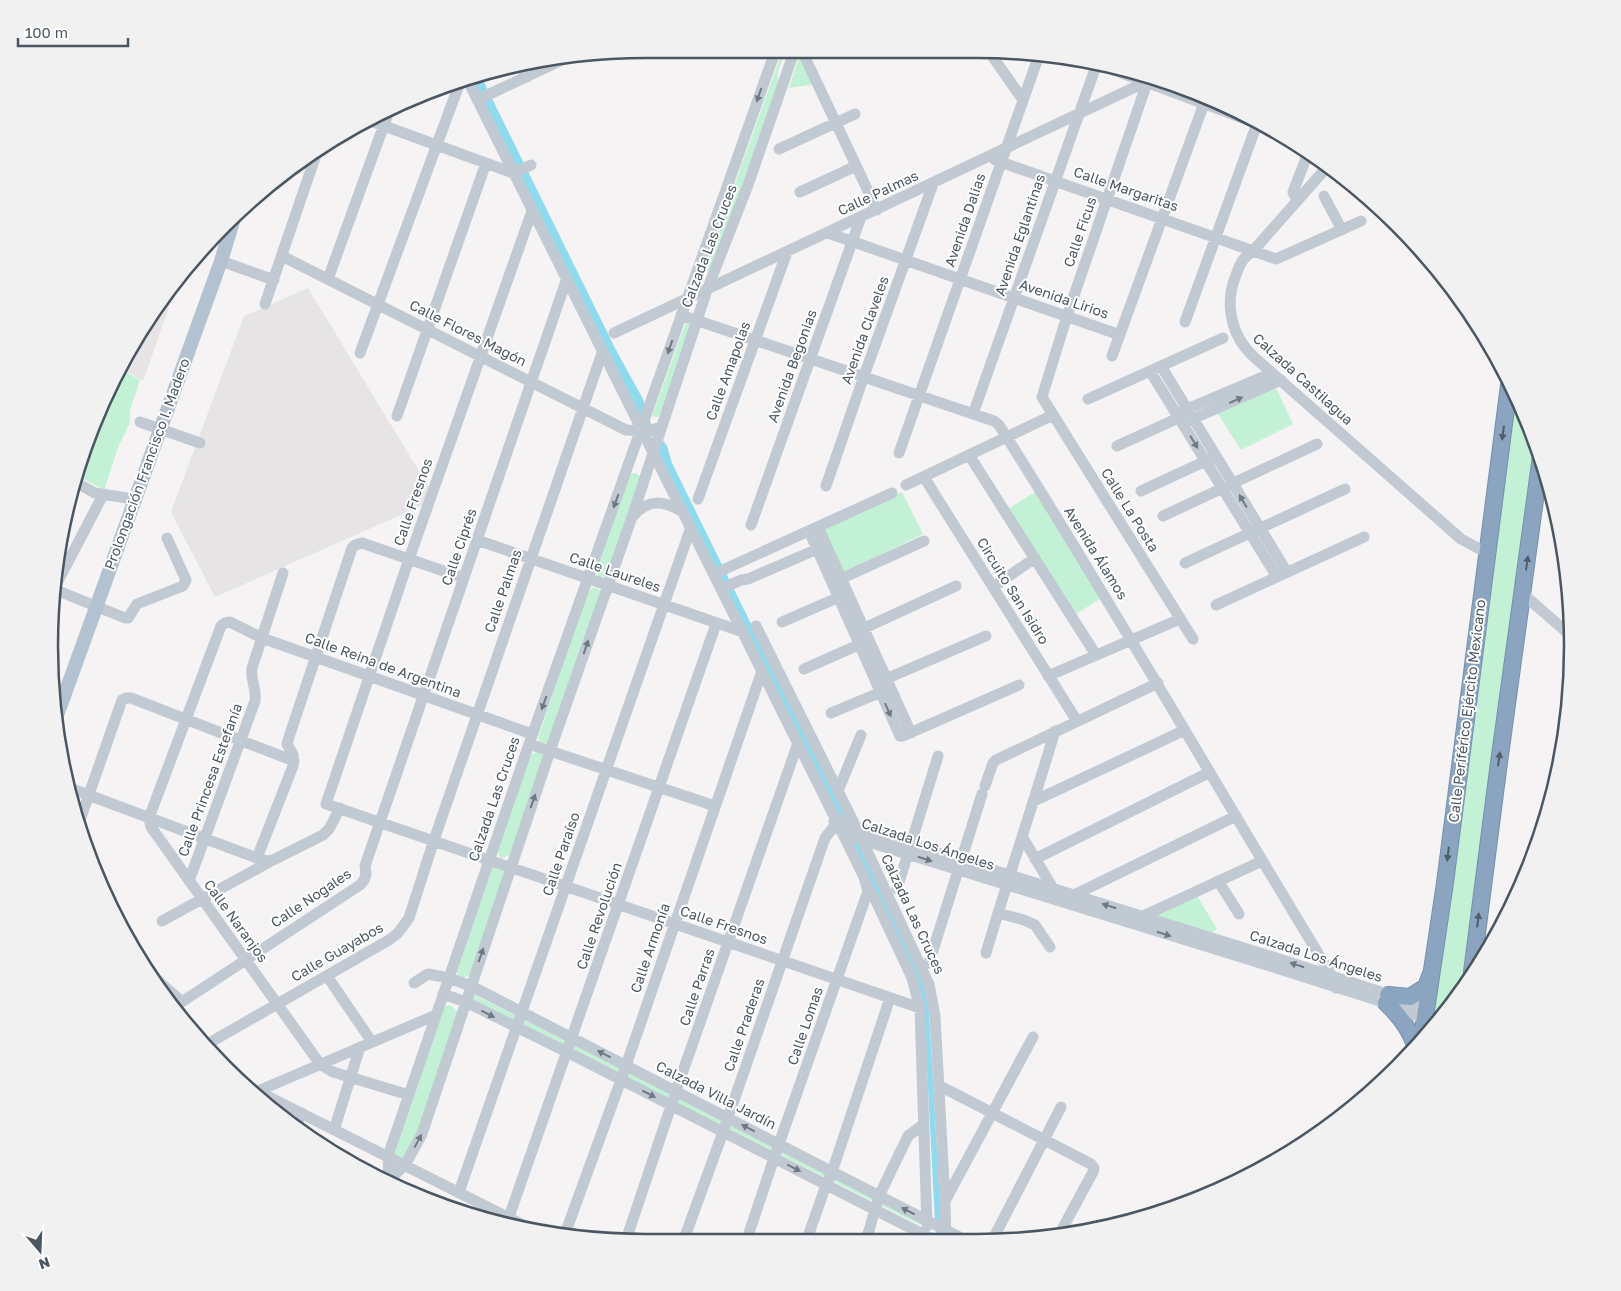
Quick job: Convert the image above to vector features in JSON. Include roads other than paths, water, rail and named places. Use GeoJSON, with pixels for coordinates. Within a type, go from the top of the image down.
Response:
{"type":"FeatureCollection","features":[{"type":"Feature","properties":{"kind":"highway","name":"Calle Periférico Ejército Mexicano"},"geometry":{"type":"LineString","coordinates":[[1424,1026],[1508,395]]}},
{"type":"Feature","properties":{"kind":"highway"},"geometry":{"type":"LineString","coordinates":[[1474,956],[1538,477]]}},
{"type":"Feature","properties":{"kind":"highway"},"geometry":{"type":"LineString","coordinates":[[1412,1039],[1387,999],[1416,994],[1426,987],[1432,974]]}},
{"type":"Feature","properties":{"kind":"main road","name":"Prolongación Francisco I. Madero"},"geometry":{"type":"LineString","coordinates":[[61,704],[221,261],[230,230]]}},
{"type":"Feature","properties":{"kind":"street","name":"Calzada Las Cruces"},"geometry":{"type":"LineString","coordinates":[[389,1175],[388,1156],[436,1014],[531,739],[773,58]]}},
{"type":"Feature","properties":{"kind":"street","name":"Calzada Las Cruces"},"geometry":{"type":"LineString","coordinates":[[393,1177],[405,1165],[422,1134],[550,751],[632,517],[707,290],[748,185],[792,58]]}},
{"type":"Feature","properties":{"kind":"street"},"geometry":{"type":"LineString","coordinates":[[805,58],[877,210]]}},
{"type":"Feature","properties":{"kind":"street"},"geometry":{"type":"LineString","coordinates":[[994,58],[1023,100]]}},
{"type":"Feature","properties":{"kind":"street","name":"Avenida Dalias"},"geometry":{"type":"LineString","coordinates":[[899,453],[1037,61]]}},
{"type":"Feature","properties":{"kind":"street"},"geometry":{"type":"LineString","coordinates":[[483,98],[549,66]]}},
{"type":"Feature","properties":{"kind":"street","name":"Avenida Eglantinas"},"geometry":{"type":"LineString","coordinates":[[973,414],[1095,70]]}},
{"type":"Feature","properties":{"kind":"street"},"geometry":{"type":"LineString","coordinates":[[523,71],[527,77]]}},
{"type":"Feature","properties":{"kind":"street","name":"Calle Palmas"},"geometry":{"type":"LineString","coordinates":[[614,333],[1005,150],[1143,82]]}},
{"type":"Feature","properties":{"kind":"street","name":"Calzada Las Cruces"},"geometry":{"type":"LineString","coordinates":[[472,84],[483,98],[521,170],[532,211],[798,743],[846,827],[929,984],[935,1016],[946,1234]]}},
{"type":"Feature","properties":{"kind":"street","name":"Calle Ficus"},"geometry":{"type":"LineString","coordinates":[[1042,396],[1067,316],[1148,84]]}},
{"type":"Feature","properties":{"kind":"street"},"geometry":{"type":"LineString","coordinates":[[360,353],[458,89]]}},
{"type":"Feature","properties":{"kind":"street"},"geometry":{"type":"LineString","coordinates":[[1112,356],[1205,104]]}},
{"type":"Feature","properties":{"kind":"street"},"geometry":{"type":"LineString","coordinates":[[779,148],[855,114]]}},
{"type":"Feature","properties":{"kind":"street"},"geometry":{"type":"LineString","coordinates":[[328,279],[387,117]]}},
{"type":"Feature","properties":{"kind":"street"},"geometry":{"type":"LineString","coordinates":[[376,123],[486,163],[521,170]]}},
{"type":"Feature","properties":{"kind":"street"},"geometry":{"type":"LineString","coordinates":[[1186,322],[1256,128]]}},
{"type":"Feature","properties":{"kind":"street","name":"Calle Margaritas"},"geometry":{"type":"LineString","coordinates":[[989,157],[1272,258],[1281,258],[1361,221]]}},
{"type":"Feature","properties":{"kind":"street"},"geometry":{"type":"LineString","coordinates":[[1297,200],[1293,192],[1306,159]]}},
{"type":"Feature","properties":{"kind":"street"},"geometry":{"type":"LineString","coordinates":[[265,304],[315,160]]}},
{"type":"Feature","properties":{"kind":"street"},"geometry":{"type":"LineString","coordinates":[[397,416],[486,163]]}},
{"type":"Feature","properties":{"kind":"street"},"geometry":{"type":"LineString","coordinates":[[800,192],[856,166]]}},
{"type":"Feature","properties":{"kind":"street","name":"Calzada Castilagua"},"geometry":{"type":"LineString","coordinates":[[1322,171],[1253,251],[1244,256],[1233,283],[1230,308],[1235,331],[1245,349],[1272,373],[1461,539],[1487,553]]}},
{"type":"Feature","properties":{"kind":"street","name":"Avenida Claveles"},"geometry":{"type":"LineString","coordinates":[[826,486],[933,184]]}},
{"type":"Feature","properties":{"kind":"street"},"geometry":{"type":"LineString","coordinates":[[1324,196],[1342,230]]}},
{"type":"Feature","properties":{"kind":"street","name":"Calle Fresnos"},"geometry":{"type":"LineString","coordinates":[[532,211],[409,560],[326,804],[920,1008]]}},
{"type":"Feature","properties":{"kind":"street","name":"Avenida Begonias"},"geometry":{"type":"LineString","coordinates":[[751,525],[861,217]]}},
{"type":"Feature","properties":{"kind":"street","name":"Avenida Lirios"},"geometry":{"type":"LineString","coordinates":[[828,233],[1120,335]]}},
{"type":"Feature","properties":{"kind":"street","name":"Calle Amapolas"},"geometry":{"type":"LineString","coordinates":[[698,499],[787,252]]}},
{"type":"Feature","properties":{"kind":"street","name":"Calle Flores Magón"},"geometry":{"type":"LineString","coordinates":[[282,256],[626,430],[641,431]]}},
{"type":"Feature","properties":{"kind":"street"},"geometry":{"type":"LineString","coordinates":[[221,261],[274,280]]}},
{"type":"Feature","properties":{"kind":"street","name":"Calle Ciprés"},"geometry":{"type":"LineString","coordinates":[[380,822],[566,281]]}},
{"type":"Feature","properties":{"kind":"street","name":"Avenida Álamos"},"geometry":{"type":"LineString","coordinates":[[681,315],[919,395],[999,425],[1158,683],[1332,976],[1336,988]]}},
{"type":"Feature","properties":{"kind":"street"},"geometry":{"type":"LineString","coordinates":[[1088,399],[1223,338]]}},
{"type":"Feature","properties":{"kind":"street","name":"Calle Palmas"},"geometry":{"type":"LineString","coordinates":[[434,840],[602,353]]}},
{"type":"Feature","properties":{"kind":"street"},"geometry":{"type":"LineString","coordinates":[[1155,368],[1183,417],[1211,458],[1282,574]]}},
{"type":"Feature","properties":{"kind":"street"},"geometry":{"type":"LineString","coordinates":[[1117,446],[1183,417],[1272,373]]}},
{"type":"Feature","properties":{"kind":"street"},"geometry":{"type":"LineString","coordinates":[[1183,417],[1281,380]]}},
{"type":"Feature","properties":{"kind":"street","name":"Calle La Posta"},"geometry":{"type":"LineString","coordinates":[[1042,396],[1193,639]]}},
{"type":"Feature","properties":{"kind":"street"},"geometry":{"type":"LineString","coordinates":[[628,405],[643,409],[650,406]]}},
{"type":"Feature","properties":{"kind":"street"},"geometry":{"type":"LineString","coordinates":[[906,485],[1053,415]]}},
{"type":"Feature","properties":{"kind":"street"},"geometry":{"type":"LineString","coordinates":[[140,422],[200,443]]}},
{"type":"Feature","properties":{"kind":"street"},"geometry":{"type":"LineString","coordinates":[[641,431],[649,431],[661,427]]}},
{"type":"Feature","properties":{"kind":"street"},"geometry":{"type":"LineString","coordinates":[[1163,516],[1317,444]]}},
{"type":"Feature","properties":{"kind":"street"},"geometry":{"type":"LineString","coordinates":[[970,455],[1096,655]]}},
{"type":"Feature","properties":{"kind":"street"},"geometry":{"type":"LineString","coordinates":[[1141,491],[1211,458]]}},
{"type":"Feature","properties":{"kind":"street","name":"Circuito San Isidro"},"geometry":{"type":"LineString","coordinates":[[925,476],[1077,721]]}},
{"type":"Feature","properties":{"kind":"street"},"geometry":{"type":"LineString","coordinates":[[80,485],[95,493],[134,499]]}},
{"type":"Feature","properties":{"kind":"street"},"geometry":{"type":"LineString","coordinates":[[1185,563],[1345,489]]}},
{"type":"Feature","properties":{"kind":"street"},"geometry":{"type":"LineString","coordinates":[[714,574],[729,569],[892,493]]}},
{"type":"Feature","properties":{"kind":"street"},"geometry":{"type":"LineString","coordinates":[[63,572],[103,495]]}},
{"type":"Feature","properties":{"kind":"street"},"geometry":{"type":"LineString","coordinates":[[632,517],[640,508],[651,504],[662,503],[671,505],[683,512]]}},
{"type":"Feature","properties":{"kind":"street","name":"Calle Paraíso"},"geometry":{"type":"LineString","coordinates":[[459,1192],[691,527]]}},
{"type":"Feature","properties":{"kind":"street"},"geometry":{"type":"LineString","coordinates":[[813,529],[883,686],[899,734],[906,735],[1019,685]]}},
{"type":"Feature","properties":{"kind":"street"},"geometry":{"type":"LineString","coordinates":[[1216,605],[1364,537]]}},
{"type":"Feature","properties":{"kind":"street"},"geometry":{"type":"LineString","coordinates":[[61,592],[95,607],[128,618],[137,604],[185,584],[186,580],[167,538]]}},
{"type":"Feature","properties":{"kind":"street","name":"Calle Laureles"},"geometry":{"type":"LineString","coordinates":[[477,540],[743,632]]}},
{"type":"Feature","properties":{"kind":"street"},"geometry":{"type":"LineString","coordinates":[[836,580],[924,541]]}},
{"type":"Feature","properties":{"kind":"street"},"geometry":{"type":"LineString","coordinates":[[257,858],[293,766],[293,755],[286,744],[350,552],[355,545],[362,544],[464,578]]}},
{"type":"Feature","properties":{"kind":"street"},"geometry":{"type":"LineString","coordinates":[[721,589],[822,548]]}},
{"type":"Feature","properties":{"kind":"street"},"geometry":{"type":"LineString","coordinates":[[752,557],[760,574]]}},
{"type":"Feature","properties":{"kind":"street"},"geometry":{"type":"LineString","coordinates":[[993,587],[1035,558]]}},
{"type":"Feature","properties":{"kind":"street"},"geometry":{"type":"LineString","coordinates":[[729,569],[736,582]]}},
{"type":"Feature","properties":{"kind":"street","name":"Calle Princesa Estefanía"},"geometry":{"type":"LineString","coordinates":[[189,881],[255,701],[256,688],[252,673],[283,573]]}},
{"type":"Feature","properties":{"kind":"street"},"geometry":{"type":"LineString","coordinates":[[859,630],[956,586]]}},
{"type":"Feature","properties":{"kind":"street"},"geometry":{"type":"LineString","coordinates":[[1523,594],[1563,629]]}},
{"type":"Feature","properties":{"kind":"street"},"geometry":{"type":"LineString","coordinates":[[782,622],[843,595]]}},
{"type":"Feature","properties":{"kind":"street"},"geometry":{"type":"LineString","coordinates":[[1048,676],[1180,619]]}},
{"type":"Feature","properties":{"kind":"street","name":"Calle Reina de Argentina"},"geometry":{"type":"LineString","coordinates":[[186,719],[221,626],[230,622],[262,638],[477,714],[531,739],[550,751],[715,806]]}},
{"type":"Feature","properties":{"kind":"street","name":"Calle Revolución"},"geometry":{"type":"LineString","coordinates":[[509,1217],[716,624]]}},
{"type":"Feature","properties":{"kind":"street","name":"Calzada Las Cruces"},"geometry":{"type":"LineString","coordinates":[[756,626],[838,791],[846,827]]}},
{"type":"Feature","properties":{"kind":"street"},"geometry":{"type":"LineString","coordinates":[[831,713],[986,636]]}},
{"type":"Feature","properties":{"kind":"street"},"geometry":{"type":"LineString","coordinates":[[804,669],[864,642]]}},
{"type":"Feature","properties":{"kind":"street","name":"Calle Armonía"},"geometry":{"type":"LineString","coordinates":[[567,1228],[621,1080],[762,671]]}},
{"type":"Feature","properties":{"kind":"street"},"geometry":{"type":"LineString","coordinates":[[929,963],[983,790],[996,760],[1158,683]]}},
{"type":"Feature","properties":{"kind":"street"},"geometry":{"type":"LineString","coordinates":[[83,813],[122,700],[126,698],[131,698],[294,761]]}},
{"type":"Feature","properties":{"kind":"street"},"geometry":{"type":"LineString","coordinates":[[149,818],[186,719]]}},
{"type":"Feature","properties":{"kind":"street"},"geometry":{"type":"LineString","coordinates":[[1034,801],[1185,730]]}},
{"type":"Feature","properties":{"kind":"street","name":"Calzada Los Ángeles"},"geometry":{"type":"LineString","coordinates":[[1008,880],[1023,838],[1055,731]]}},
{"type":"Feature","properties":{"kind":"street"},"geometry":{"type":"LineString","coordinates":[[838,791],[861,735]]}},
{"type":"Feature","properties":{"kind":"street","name":"Calle Parras"},"geometry":{"type":"LineString","coordinates":[[628,1233],[798,743]]}},
{"type":"Feature","properties":{"kind":"street"},"geometry":{"type":"LineString","coordinates":[[896,889],[938,756]]}},
{"type":"Feature","properties":{"kind":"street"},"geometry":{"type":"LineString","coordinates":[[1035,858],[1210,772]]}},
{"type":"Feature","properties":{"kind":"street"},"geometry":{"type":"LineString","coordinates":[[76,790],[257,858],[267,861],[273,860]]}},
{"type":"Feature","properties":{"kind":"street"},"geometry":{"type":"LineString","coordinates":[[162,921],[322,835],[329,829],[340,808]]}},
{"type":"Feature","properties":{"kind":"street"},"geometry":{"type":"LineString","coordinates":[[1023,838],[1060,902],[1236,816]]}},
{"type":"Feature","properties":{"kind":"street","name":"Calle Naranjos"},"geometry":{"type":"LineString","coordinates":[[149,818],[151,827],[320,1064]]}},
{"type":"Feature","properties":{"kind":"street","name":"Calle Nogales"},"geometry":{"type":"LineString","coordinates":[[179,1003],[360,885],[364,880],[366,860],[380,822]]}},
{"type":"Feature","properties":{"kind":"street"},"geometry":{"type":"LineString","coordinates":[[846,827],[867,884]]}},
{"type":"Feature","properties":{"kind":"street","name":"Calzada Los Ángeles"},"geometry":{"type":"LineString","coordinates":[[846,827],[1008,880],[1060,902],[1130,924],[1201,940],[1272,962],[1332,976],[1426,1013]]}},
{"type":"Feature","properties":{"kind":"street","name":"Calle Praderas"},"geometry":{"type":"LineString","coordinates":[[686,1234],[825,838],[846,827]]}},
{"type":"Feature","properties":{"kind":"street","name":"Calle Guayabos"},"geometry":{"type":"LineString","coordinates":[[211,1042],[389,940],[404,927],[409,918],[434,840]]}},
{"type":"Feature","properties":{"kind":"street"},"geometry":{"type":"LineString","coordinates":[[1130,924],[1142,916],[1262,861]]}},
{"type":"Feature","properties":{"kind":"street"},"geometry":{"type":"LineString","coordinates":[[986,953],[1008,880]]}},
{"type":"Feature","properties":{"kind":"street","name":"Calzada Los Ángeles"},"geometry":{"type":"LineString","coordinates":[[1008,880],[1053,889],[1142,916],[1201,940]]}},
{"type":"Feature","properties":{"kind":"street"},"geometry":{"type":"LineString","coordinates":[[1218,881],[1239,914]]}},
{"type":"Feature","properties":{"kind":"street","name":"Calzada Las Cruces"},"geometry":{"type":"LineString","coordinates":[[867,884],[912,978],[920,1008],[927,1220],[929,1234]]}},
{"type":"Feature","properties":{"kind":"street","name":"Calle Lomas"},"geometry":{"type":"LineString","coordinates":[[749,1234],[866,898],[867,884]]}},
{"type":"Feature","properties":{"kind":"street"},"geometry":{"type":"LineString","coordinates":[[998,913],[1035,925],[1050,947]]}},
{"type":"Feature","properties":{"kind":"street","name":"Calzada Los Ángeles"},"geometry":{"type":"LineString","coordinates":[[1272,962],[1336,988],[1387,999]]}},
{"type":"Feature","properties":{"kind":"street","name":"Calzada Villa Jardín"},"geometry":{"type":"LineString","coordinates":[[414,983],[428,974],[449,978],[471,986],[927,1220],[944,1234]]}},
{"type":"Feature","properties":{"kind":"street"},"geometry":{"type":"LineString","coordinates":[[326,976],[372,1042]]}},
{"type":"Feature","properties":{"kind":"street"},"geometry":{"type":"LineString","coordinates":[[443,994],[466,1002],[567,1052],[919,1234]]}},
{"type":"Feature","properties":{"kind":"street"},"geometry":{"type":"LineString","coordinates":[[809,1234],[832,1172],[890,998]]}},
{"type":"Feature","properties":{"kind":"street"},"geometry":{"type":"LineString","coordinates":[[257,1087],[320,1064],[436,1014]]}},
{"type":"Feature","properties":{"kind":"street"},"geometry":{"type":"LineString","coordinates":[[945,1201],[1033,1037]]}},
{"type":"Feature","properties":{"kind":"street"},"geometry":{"type":"LineString","coordinates":[[334,1130],[360,1047]]}},
{"type":"Feature","properties":{"kind":"street"},"geometry":{"type":"LineString","coordinates":[[320,1064],[333,1072],[409,1095]]}},
{"type":"Feature","properties":{"kind":"street"},"geometry":{"type":"LineString","coordinates":[[938,1084],[1091,1164],[1094,1168],[1093,1172],[1064,1226]]}},
{"type":"Feature","properties":{"kind":"street"},"geometry":{"type":"LineString","coordinates":[[269,1097],[508,1217]]}},
{"type":"Feature","properties":{"kind":"street"},"geometry":{"type":"LineString","coordinates":[[996,1233],[1061,1107]]}},
{"type":"Feature","properties":{"kind":"street"},"geometry":{"type":"LineString","coordinates":[[299,1120],[302,1113]]}},
{"type":"Feature","properties":{"kind":"street"},"geometry":{"type":"LineString","coordinates":[[868,1234],[879,1196],[908,1136],[924,1124]]}},
{"type":"Feature","properties":{"kind":"water"},"geometry":{"type":"Polygon","coordinates":[[[483,81],[616,350],[643,399],[651,424],[667,446],[672,463],[846,817],[924,985],[929,1012],[941,1234],[936,1234],[924,1012],[648,426],[630,399],[474,84],[483,81]]]}}]}
